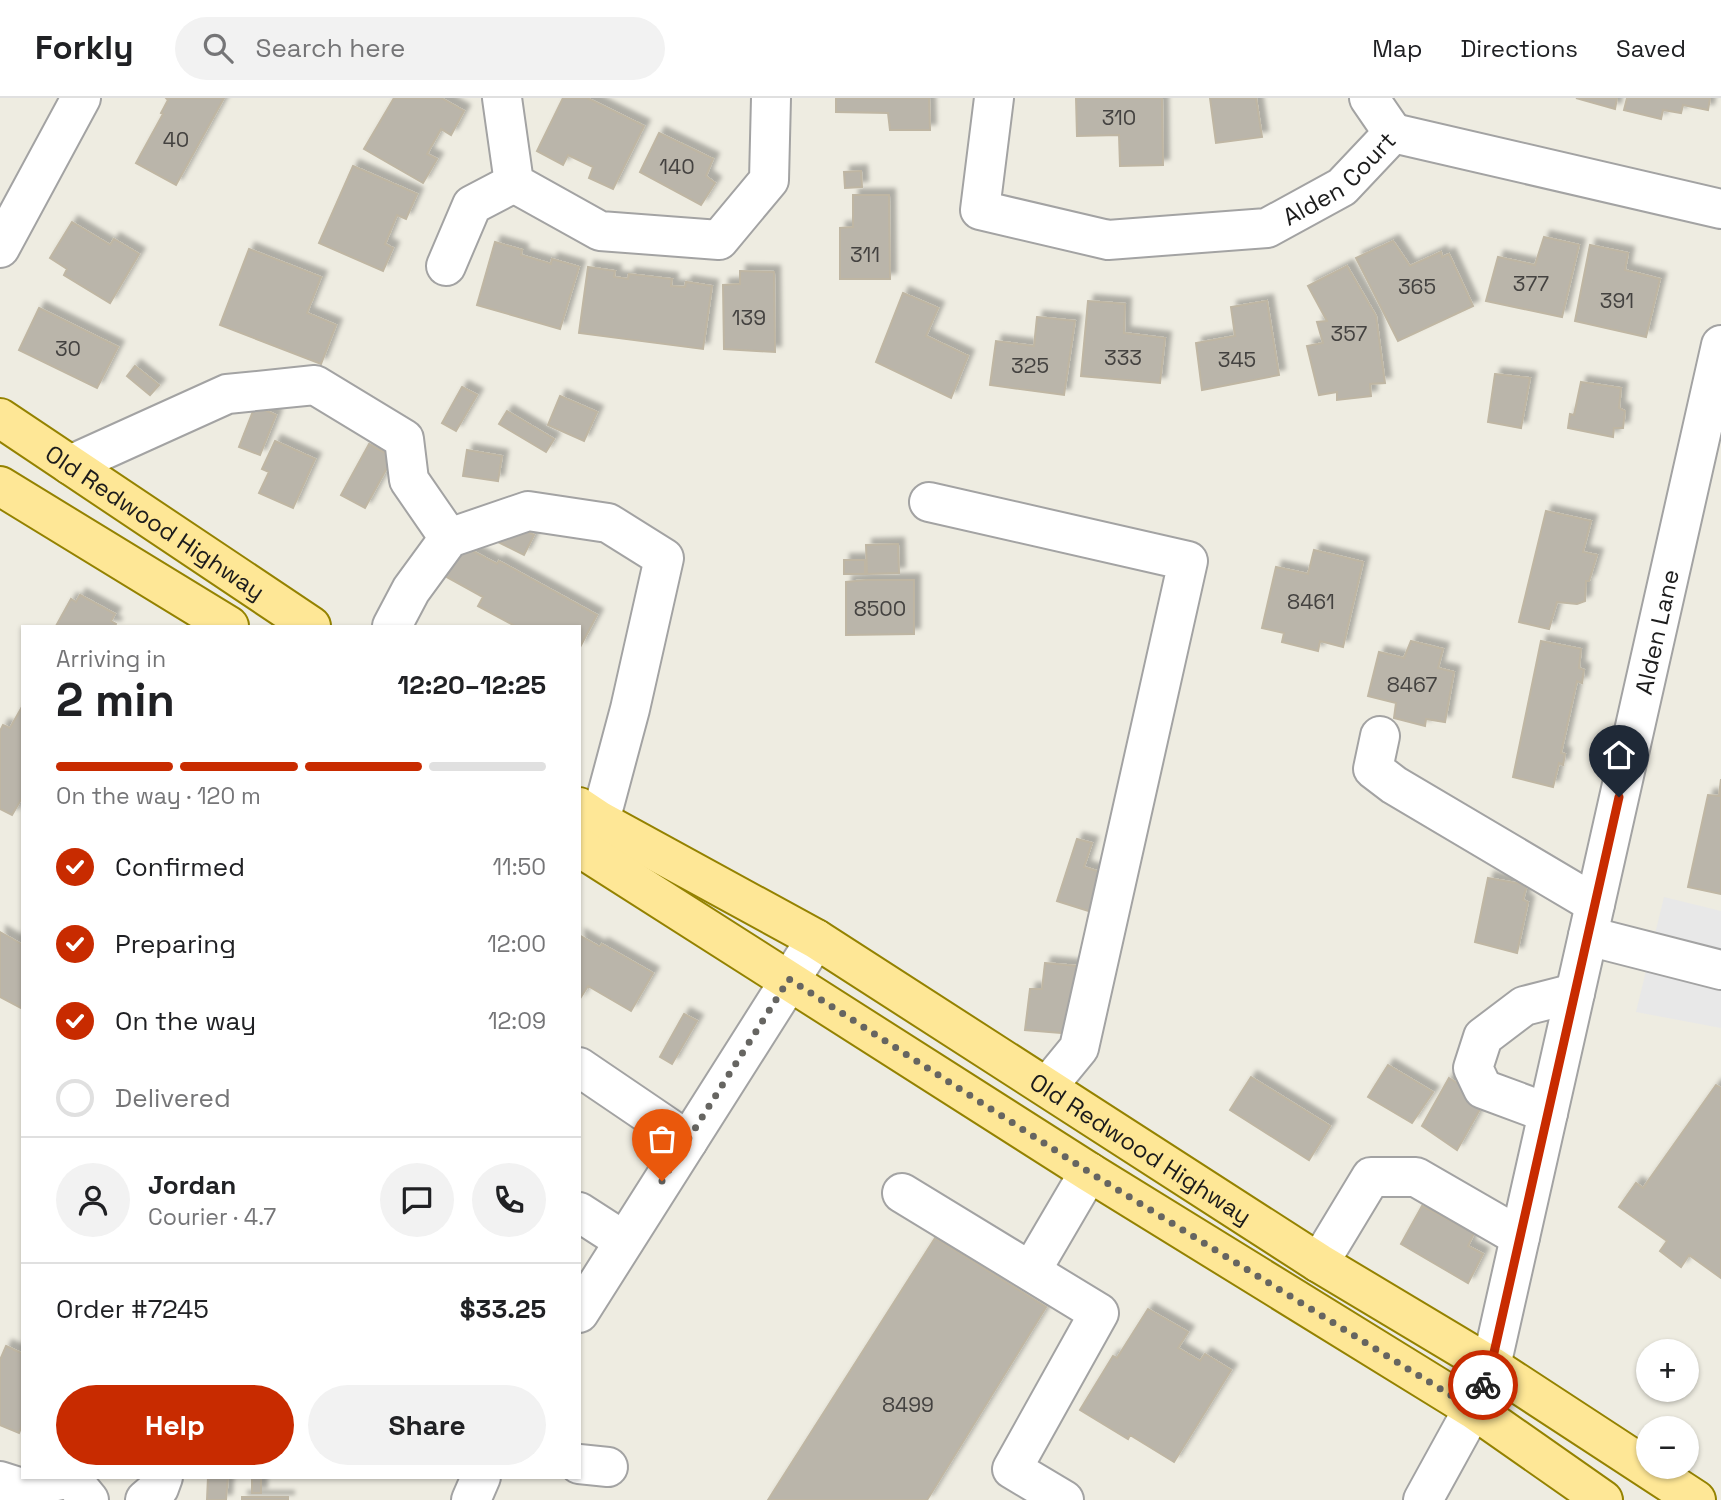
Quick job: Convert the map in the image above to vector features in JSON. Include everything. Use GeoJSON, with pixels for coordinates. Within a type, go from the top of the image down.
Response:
{"type":"FeatureCollection","features":[{"type":"Feature","properties":{"kind":"main road","name":"Old Redwood Highway"},"geometry":{"type":"LineString","coordinates":[[0,418],[310,625]]}},
{"type":"Feature","properties":{"kind":"main road","name":"Old Redwood Highway"},"geometry":{"type":"LineString","coordinates":[[0,485],[227,625]]}},
{"type":"Feature","properties":{"kind":"main road","name":"Old Redwood Highway"},"geometry":{"type":"LineString","coordinates":[[586,825],[816,939],[1319,1263],[1491,1366],[1696,1500]]}},
{"type":"Feature","properties":{"kind":"main road","name":"Old Redwood Highway"},"geometry":{"type":"LineString","coordinates":[[586,825],[789,979],[1089,1172],[1473,1409],[1603,1500]]}},
{"type":"Feature","properties":{"kind":"street"},"geometry":{"type":"LineString","coordinates":[[0,248],[81,98]]}},
{"type":"Feature","properties":{"kind":"street"},"geometry":{"type":"LineString","coordinates":[[502,98],[514,183]]}},
{"type":"Feature","properties":{"kind":"street"},"geometry":{"type":"LineString","coordinates":[[514,183],[600,231],[719,240],[769,180],[771,98]]}},
{"type":"Feature","properties":{"kind":"street","name":"Alden Court"},"geometry":{"type":"LineString","coordinates":[[993,98],[980,210],[1108,240],[1267,228],[1342,187],[1393,134],[1721,209]]}},
{"type":"Feature","properties":{"kind":"street"},"geometry":{"type":"LineString","coordinates":[[1369,98],[1393,134]]}},
{"type":"Feature","properties":{"kind":"street"},"geometry":{"type":"LineString","coordinates":[[446,266],[472,205],[514,183]]}},
{"type":"Feature","properties":{"kind":"street","name":"Alden Lane"},"geometry":{"type":"LineString","coordinates":[[1423,1500],[1473,1409],[1491,1366],[1721,345]]}},
{"type":"Feature","properties":{"kind":"street"},"geometry":{"type":"LineString","coordinates":[[70,465],[227,394],[315,385],[404,439],[410,480],[449,538]]}},
{"type":"Feature","properties":{"kind":"street"},"geometry":{"type":"LineString","coordinates":[[929,502],[1188,561],[1079,1048],[1047,1087]]}},
{"type":"Feature","properties":{"kind":"street"},"geometry":{"type":"LineString","coordinates":[[393,625],[411,590],[449,538],[528,511],[608,523],[664,558],[630,709],[586,825]]}},
{"type":"Feature","properties":{"kind":"street"},"geometry":{"type":"LineString","coordinates":[[1380,736],[1373,769],[1394,785],[1591,920],[1721,970]]}},
{"type":"Feature","properties":{"kind":"street"},"geometry":{"type":"LineString","coordinates":[[581,1310],[816,939]]}},
{"type":"Feature","properties":{"kind":"street"},"geometry":{"type":"LineString","coordinates":[[1548,1114],[1483,1088],[1473,1068],[1483,1037],[1524,1006],[1575,993]]}},
{"type":"Feature","properties":{"kind":"street"},"geometry":{"type":"LineString","coordinates":[[581,1068],[688,1141]]}},
{"type":"Feature","properties":{"kind":"street"},"geometry":{"type":"LineString","coordinates":[[1031,1271],[1089,1172]]}},
{"type":"Feature","properties":{"kind":"street"},"geometry":{"type":"LineString","coordinates":[[1319,1263],[1370,1177],[1416,1177],[1520,1237]]}},
{"type":"Feature","properties":{"kind":"street"},"geometry":{"type":"LineString","coordinates":[[902,1193],[1099,1312],[1012,1469],[1063,1500]]}},
{"type":"Feature","properties":{"kind":"street"},"geometry":{"type":"LineString","coordinates":[[581,1213],[624,1241]]}},
{"type":"Feature","properties":{"kind":"street"},"geometry":{"type":"LineString","coordinates":[[0,1481],[22,1488],[66,1479]]}},
{"type":"Feature","properties":{"kind":"street"},"geometry":{"type":"LineString","coordinates":[[72,1479],[89,1500]]}},
{"type":"Feature","properties":{"kind":"street"},"geometry":{"type":"LineString","coordinates":[[145,1500],[159,1488],[162,1479]]}},
{"type":"Feature","properties":{"kind":"street"},"geometry":{"type":"LineString","coordinates":[[471,1500],[480,1479]]}},
{"type":"Feature","properties":{"kind":"shaded area"},"geometry":{"type":"Polygon","coordinates":[[[1664,897],[1721,911],[1721,1028],[1636,1012],[1664,897]]]}},
{"type":"Feature","properties":{"kind":"building"},"geometry":{"type":"Polygon","coordinates":[[[166,98],[224,98],[176,185],[136,163],[163,114],[161,113],[168,100],[166,98]]]}},
{"type":"Feature","properties":{"kind":"building"},"geometry":{"type":"Polygon","coordinates":[[[394,98],[441,98],[464,111],[451,135],[441,129],[427,154],[437,159],[423,183],[364,149],[394,98]]]}},
{"type":"Feature","properties":{"kind":"building"},"geometry":{"type":"Polygon","coordinates":[[[563,98],[587,98],[644,126],[613,189],[589,178],[593,167],[568,155],[563,165],[537,151],[563,98]]]}},
{"type":"Feature","properties":{"kind":"building"},"geometry":{"type":"Polygon","coordinates":[[[836,98],[929,98],[930,130],[890,130],[888,113],[836,112],[836,98]]]}},
{"type":"Feature","properties":{"kind":"building"},"geometry":{"type":"Polygon","coordinates":[[[1076,98],[1162,98],[1163,165],[1120,166],[1119,135],[1077,136],[1076,98]]]}},
{"type":"Feature","properties":{"kind":"building"},"geometry":{"type":"Polygon","coordinates":[[[1210,98],[1256,98],[1262,137],[1216,143],[1210,98]]]}},
{"type":"Feature","properties":{"kind":"building"},"geometry":{"type":"Polygon","coordinates":[[[1576,98],[1617,98],[1615,109],[1576,98]]]}},
{"type":"Feature","properties":{"kind":"building"},"geometry":{"type":"Polygon","coordinates":[[[1627,98],[1710,98],[1708,110],[1683,105],[1681,113],[1663,110],[1661,119],[1624,110],[1627,98]]]}},
{"type":"Feature","properties":{"kind":"building"},"geometry":{"type":"Polygon","coordinates":[[[659,133],[713,159],[706,176],[715,183],[701,205],[640,172],[659,133]]]}},
{"type":"Feature","properties":{"kind":"building"},"geometry":{"type":"Polygon","coordinates":[[[353,166],[417,194],[406,219],[397,215],[385,244],[393,248],[383,271],[319,243],[353,166]]]}},
{"type":"Feature","properties":{"kind":"building"},"geometry":{"type":"Polygon","coordinates":[[[861,171],[862,187],[845,188],[844,172],[861,171]]]}},
{"type":"Feature","properties":{"kind":"building"},"geometry":{"type":"Polygon","coordinates":[[[853,195],[889,195],[890,279],[840,279],[840,228],[853,227],[853,195]]]}},
{"type":"Feature","properties":{"kind":"building"},"geometry":{"type":"Polygon","coordinates":[[[72,222],[110,245],[114,239],[139,254],[110,303],[64,275],[67,269],[50,258],[72,222]]]}},
{"type":"Feature","properties":{"kind":"building"},"geometry":{"type":"Polygon","coordinates":[[[1544,237],[1579,245],[1562,317],[1486,301],[1498,257],[1535,265],[1544,237]]]}},
{"type":"Feature","properties":{"kind":"building"},"geometry":{"type":"Polygon","coordinates":[[[1393,241],[1410,266],[1441,252],[1442,257],[1449,254],[1473,306],[1398,341],[1356,258],[1393,241]]]}},
{"type":"Feature","properties":{"kind":"building"},"geometry":{"type":"Polygon","coordinates":[[[495,242],[522,250],[521,255],[551,264],[552,259],[579,267],[560,329],[477,305],[495,242]]]}},
{"type":"Feature","properties":{"kind":"building"},"geometry":{"type":"Polygon","coordinates":[[[1590,245],[1628,253],[1625,270],[1660,279],[1646,337],[1575,321],[1590,245]]]}},
{"type":"Feature","properties":{"kind":"building"},"geometry":{"type":"Polygon","coordinates":[[[249,249],[321,277],[307,313],[336,325],[321,364],[220,325],[249,249]]]}},
{"type":"Feature","properties":{"kind":"building"},"geometry":{"type":"Polygon","coordinates":[[[1347,266],[1376,316],[1385,383],[1370,384],[1371,396],[1337,400],[1337,392],[1319,395],[1307,346],[1323,343],[1317,322],[1327,321],[1308,286],[1347,266]]]}},
{"type":"Feature","properties":{"kind":"building"},"geometry":{"type":"Polygon","coordinates":[[[588,267],[615,271],[614,277],[628,279],[629,274],[672,279],[671,286],[685,287],[686,282],[712,286],[703,349],[579,333],[588,267]]]}},
{"type":"Feature","properties":{"kind":"building"},"geometry":{"type":"Polygon","coordinates":[[[740,271],[774,272],[775,352],[724,349],[723,285],[740,284],[740,271]]]}},
{"type":"Feature","properties":{"kind":"building"},"geometry":{"type":"Polygon","coordinates":[[[903,293],[938,308],[926,336],[968,356],[951,398],[876,362],[903,293]]]}},
{"type":"Feature","properties":{"kind":"building"},"geometry":{"type":"Polygon","coordinates":[[[1088,301],[1125,304],[1124,333],[1165,338],[1160,383],[1081,376],[1088,301]]]}},
{"type":"Feature","properties":{"kind":"building"},"geometry":{"type":"Polygon","coordinates":[[[1267,301],[1279,375],[1202,390],[1196,343],[1235,336],[1231,307],[1267,301]]]}},
{"type":"Feature","properties":{"kind":"building"},"geometry":{"type":"Polygon","coordinates":[[[39,308],[118,347],[97,388],[19,350],[39,308]]]}},
{"type":"Feature","properties":{"kind":"building"},"geometry":{"type":"Polygon","coordinates":[[[1037,317],[1075,321],[1064,395],[990,385],[996,341],[1034,346],[1037,317]]]}},
{"type":"Feature","properties":{"kind":"building"},"geometry":{"type":"Polygon","coordinates":[[[135,366],[159,385],[150,395],[127,376],[135,366]]]}},
{"type":"Feature","properties":{"kind":"building"},"geometry":{"type":"Polygon","coordinates":[[[1495,374],[1530,378],[1521,428],[1488,422],[1495,374]]]}},
{"type":"Feature","properties":{"kind":"building"},"geometry":{"type":"Polygon","coordinates":[[[1581,382],[1621,388],[1619,408],[1625,411],[1623,428],[1614,428],[1613,437],[1568,428],[1570,414],[1574,415],[1581,382]]]}},
{"type":"Feature","properties":{"kind":"building"},"geometry":{"type":"Polygon","coordinates":[[[462,387],[477,395],[456,431],[442,423],[462,387]]]}},
{"type":"Feature","properties":{"kind":"building"},"geometry":{"type":"Polygon","coordinates":[[[560,396],[597,412],[584,441],[548,425],[560,396]]]}},
{"type":"Feature","properties":{"kind":"building"},"geometry":{"type":"Polygon","coordinates":[[[255,406],[276,415],[260,455],[239,447],[255,406]]]}},
{"type":"Feature","properties":{"kind":"building"},"geometry":{"type":"Polygon","coordinates":[[[507,411],[554,439],[546,452],[499,424],[507,411]]]}},
{"type":"Feature","properties":{"kind":"building"},"geometry":{"type":"Polygon","coordinates":[[[275,441],[315,459],[293,508],[259,493],[269,472],[262,469],[275,441]]]}},
{"type":"Feature","properties":{"kind":"building"},"geometry":{"type":"Polygon","coordinates":[[[369,444],[393,457],[365,508],[341,495],[369,444]]]}},
{"type":"Feature","properties":{"kind":"building"},"geometry":{"type":"Polygon","coordinates":[[[467,450],[502,456],[498,481],[463,476],[467,450]]]}},
{"type":"Feature","properties":{"kind":"building"},"geometry":{"type":"Polygon","coordinates":[[[1546,511],[1591,521],[1583,552],[1597,555],[1589,581],[1586,581],[1585,601],[1577,604],[1557,602],[1549,629],[1519,622],[1546,511]]]}},
{"type":"Feature","properties":{"kind":"building"},"geometry":{"type":"Polygon","coordinates":[[[506,521],[534,535],[524,555],[496,541],[506,521]]]}},
{"type":"Feature","properties":{"kind":"building"},"geometry":{"type":"Polygon","coordinates":[[[898,544],[899,573],[867,574],[866,545],[898,544]]]}},
{"type":"Feature","properties":{"kind":"building"},"geometry":{"type":"Polygon","coordinates":[[[461,545],[497,564],[499,561],[597,615],[581,645],[581,625],[513,625],[478,606],[483,597],[445,576],[461,545]]]}},
{"type":"Feature","properties":{"kind":"building"},"geometry":{"type":"Polygon","coordinates":[[[1314,550],[1363,562],[1343,647],[1320,641],[1318,651],[1282,642],[1284,633],[1262,628],[1276,567],[1308,574],[1314,550]]]}},
{"type":"Feature","properties":{"kind":"building"},"geometry":{"type":"Polygon","coordinates":[[[844,560],[865,560],[865,574],[844,574],[844,560]]]}},
{"type":"Feature","properties":{"kind":"building"},"geometry":{"type":"Polygon","coordinates":[[[914,580],[914,634],[846,635],[846,582],[914,580]]]}},
{"type":"Feature","properties":{"kind":"building"},"geometry":{"type":"Polygon","coordinates":[[[80,595],[115,614],[111,621],[116,625],[57,625],[71,599],[76,602],[80,595]]]}},
{"type":"Feature","properties":{"kind":"building"},"geometry":{"type":"Polygon","coordinates":[[[1411,641],[1443,649],[1438,668],[1454,672],[1445,722],[1426,719],[1425,726],[1394,718],[1396,703],[1368,696],[1379,652],[1404,658],[1411,641]]]}},
{"type":"Feature","properties":{"kind":"building"},"geometry":{"type":"Polygon","coordinates":[[[1541,641],[1581,649],[1579,668],[1584,670],[1582,683],[1577,681],[1561,753],[1565,754],[1563,765],[1559,763],[1553,787],[1513,777],[1541,641]]]}},
{"type":"Feature","properties":{"kind":"building"},"geometry":{"type":"Polygon","coordinates":[[[21,709],[21,799],[12,815],[0,809],[0,731],[3,725],[10,728],[21,709]]]}},
{"type":"Feature","properties":{"kind":"building"},"geometry":{"type":"Polygon","coordinates":[[[1721,779],[1721,894],[1688,887],[1708,795],[1719,796],[1721,779]]]}},
{"type":"Feature","properties":{"kind":"building"},"geometry":{"type":"Polygon","coordinates":[[[1077,839],[1092,843],[1084,867],[1110,875],[1098,914],[1057,901],[1077,839]]]}},
{"type":"Feature","properties":{"kind":"building"},"geometry":{"type":"Polygon","coordinates":[[[1488,878],[1527,885],[1523,900],[1528,902],[1517,953],[1475,942],[1488,878]]]}},
{"type":"Feature","properties":{"kind":"building"},"geometry":{"type":"Polygon","coordinates":[[[0,932],[21,944],[21,1008],[0,997],[0,932]]]}},
{"type":"Feature","properties":{"kind":"building"},"geometry":{"type":"Polygon","coordinates":[[[581,936],[600,947],[602,944],[653,973],[631,1011],[588,986],[581,997],[581,936]]]}},
{"type":"Feature","properties":{"kind":"building"},"geometry":{"type":"Polygon","coordinates":[[[1045,963],[1077,966],[1073,992],[1073,1034],[1025,1030],[1030,989],[1042,989],[1045,963]]]}},
{"type":"Feature","properties":{"kind":"building"},"geometry":{"type":"Polygon","coordinates":[[[684,1014],[697,1021],[672,1064],[660,1057],[684,1014]]]}},
{"type":"Feature","properties":{"kind":"building"},"geometry":{"type":"Polygon","coordinates":[[[1388,1065],[1433,1092],[1412,1123],[1368,1097],[1388,1065]]]}},
{"type":"Feature","properties":{"kind":"building"},"geometry":{"type":"Polygon","coordinates":[[[1251,1077],[1330,1126],[1309,1160],[1230,1110],[1251,1077]]]}},
{"type":"Feature","properties":{"kind":"building"},"geometry":{"type":"Polygon","coordinates":[[[1449,1078],[1485,1100],[1457,1150],[1422,1126],[1449,1078]]]}},
{"type":"Feature","properties":{"kind":"building"},"geometry":{"type":"Polygon","coordinates":[[[1716,1085],[1721,1088],[1721,1278],[1689,1255],[1681,1267],[1660,1251],[1667,1241],[1619,1207],[1636,1183],[1643,1188],[1716,1085]]]}},
{"type":"Feature","properties":{"kind":"building"},"geometry":{"type":"Polygon","coordinates":[[[1422,1206],[1474,1233],[1468,1246],[1483,1254],[1468,1283],[1401,1244],[1422,1206]]]}},
{"type":"Feature","properties":{"kind":"building"},"geometry":{"type":"Polygon","coordinates":[[[935,1238],[1046,1307],[927,1500],[768,1500],[935,1238]]]}},
{"type":"Feature","properties":{"kind":"building"},"geometry":{"type":"Polygon","coordinates":[[[1148,1309],[1188,1332],[1178,1348],[1200,1361],[1205,1354],[1231,1370],[1174,1462],[1130,1435],[1128,1439],[1080,1410],[1113,1356],[1117,1358],[1148,1309]]]}},
{"type":"Feature","properties":{"kind":"building"},"geometry":{"type":"Polygon","coordinates":[[[6,1346],[21,1353],[19,1433],[0,1425],[0,1360],[6,1346]]]}},
{"type":"Feature","properties":{"kind":"building"},"geometry":{"type":"Polygon","coordinates":[[[208,1479],[228,1479],[226,1500],[207,1500],[208,1479]]]}},
{"type":"Feature","properties":{"kind":"building"},"geometry":{"type":"Polygon","coordinates":[[[252,1479],[261,1479],[261,1493],[252,1493],[252,1479]]]}},
{"type":"Feature","properties":{"kind":"building"},"geometry":{"type":"Polygon","coordinates":[[[242,1497],[288,1497],[288,1500],[242,1500],[242,1497]]]}},
{"type":"Feature","properties":{"kind":"way so far"},"geometry":{"type":"LineString","coordinates":[[662,1181],[789,979],[1089,1172],[1473,1409],[1483,1385]]}},
{"type":"Feature","properties":{"kind":"route"},"geometry":{"type":"LineString","coordinates":[[1483,1385],[1491,1366],[1619,797]]}}]}
